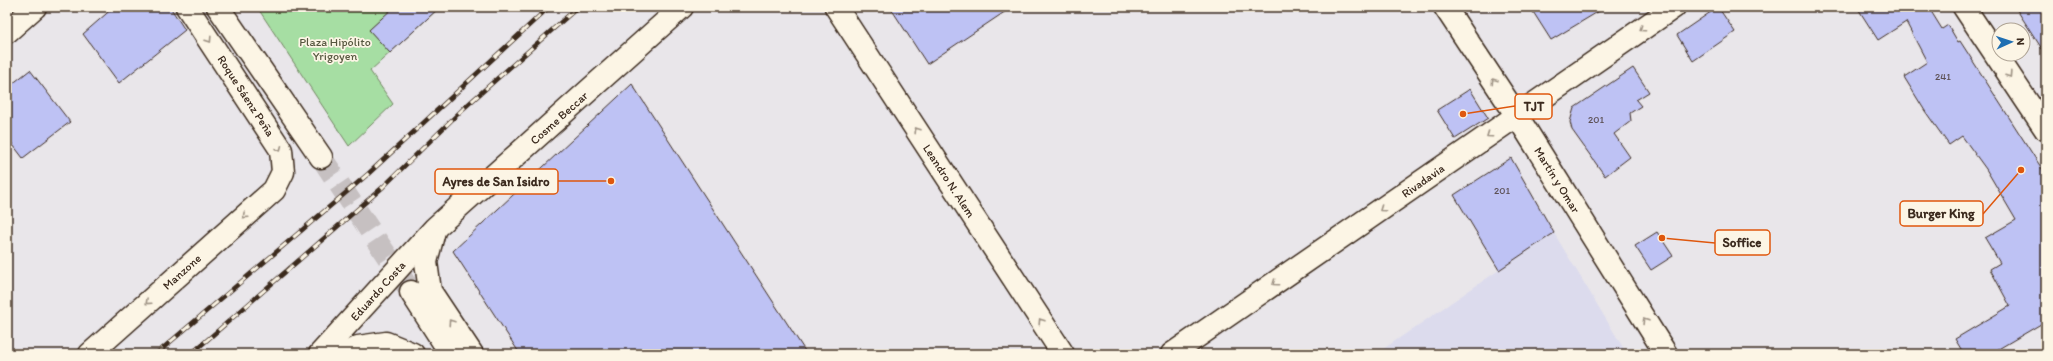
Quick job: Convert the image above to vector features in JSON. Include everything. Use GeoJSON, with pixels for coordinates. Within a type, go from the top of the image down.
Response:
{"type":"FeatureCollection","features":[{"type":"Feature","properties":{"kind":"street"},"geometry":{"type":"LineString","coordinates":[[7,32],[35,7]]}},
{"type":"Feature","properties":{"kind":"street","name":"Roque Sáenz Peña"},"geometry":{"type":"LineString","coordinates":[[187,7],[281,150],[283,172],[274,190]]}},
{"type":"Feature","properties":{"kind":"street"},"geometry":{"type":"LineString","coordinates":[[218,7],[321,157]]}},
{"type":"Feature","properties":{"kind":"street","name":"Cosme Beccar"},"geometry":{"type":"LineString","coordinates":[[435,228],[682,7]]}},
{"type":"Feature","properties":{"kind":"street","name":"Leandro N. Alem"},"geometry":{"type":"LineString","coordinates":[[836,7],[1063,354]]}},
{"type":"Feature","properties":{"kind":"street","name":"Martín y Omar"},"geometry":{"type":"LineString","coordinates":[[1445,7],[1517,116],[1666,354]]}},
{"type":"Feature","properties":{"kind":"street","name":"Rivadavia"},"geometry":{"type":"LineString","coordinates":[[1172,354],[1674,7]]}},
{"type":"Feature","properties":{"kind":"street"},"geometry":{"type":"LineString","coordinates":[[1964,7],[2046,130]]}},
{"type":"Feature","properties":{"kind":"street","name":"Manzone"},"geometry":{"type":"LineString","coordinates":[[90,354],[274,190]]}},
{"type":"Feature","properties":{"kind":"street"},"geometry":{"type":"LineString","coordinates":[[435,228],[426,262],[430,291],[472,354]]}},
{"type":"Feature","properties":{"kind":"street","name":"Eduardo Costa"},"geometry":{"type":"LineString","coordinates":[[320,354],[435,228]]}},
{"type":"Feature","properties":{"kind":"street"},"geometry":{"type":"LineString","coordinates":[[411,292],[451,354]]}},
{"type":"Feature","properties":{"kind":"street"},"geometry":{"type":"LineString","coordinates":[[345,354],[358,347],[386,343],[413,354]]}},
{"type":"Feature","properties":{"kind":"shaded area"},"geometry":{"type":"Polygon","coordinates":[[[1554,233],[1627,354],[1376,354],[1499,270],[1554,233]]]}},
{"type":"Feature","properties":{"kind":"green space","name":"Plaza Hipólito Yrigoyen"},"geometry":{"type":"Polygon","coordinates":[[[257,7],[440,7],[370,71],[393,104],[349,146],[257,7]]]}},
{"type":"Feature","properties":{"kind":"building"},"geometry":{"type":"Polygon","coordinates":[[[114,7],[170,7],[185,30],[119,83],[83,34],[114,7]]]}},
{"type":"Feature","properties":{"kind":"building"},"geometry":{"type":"Polygon","coordinates":[[[394,7],[440,7],[390,53],[369,30],[394,7]]]}},
{"type":"Feature","properties":{"kind":"building"},"geometry":{"type":"Polygon","coordinates":[[[890,7],[1012,7],[927,64],[890,7]]]}},
{"type":"Feature","properties":{"kind":"building"},"geometry":{"type":"Polygon","coordinates":[[[1530,7],[1606,7],[1551,40],[1530,7]]]}},
{"type":"Feature","properties":{"kind":"building"},"geometry":{"type":"Polygon","coordinates":[[[1718,7],[1735,32],[1693,61],[1677,35],[1718,7]]]}},
{"type":"Feature","properties":{"kind":"building"},"geometry":{"type":"Polygon","coordinates":[[[1857,7],[1931,7],[1929,8],[1942,29],[1948,25],[1958,42],[1960,41],[2046,175],[2046,321],[1990,354],[1964,354],[1955,339],[2010,306],[1990,269],[2000,263],[1985,238],[2016,220],[1986,169],[1962,136],[1949,145],[1925,111],[1904,77],[1927,62],[1906,22],[1878,40],[1857,7]]]}},
{"type":"Feature","properties":{"kind":"building"},"geometry":{"type":"Polygon","coordinates":[[[2015,7],[2041,7],[2046,16],[2046,55],[2031,32],[2031,22],[2025,22],[2015,7]]]}},
{"type":"Feature","properties":{"kind":"building"},"geometry":{"type":"Polygon","coordinates":[[[1633,68],[1649,92],[1636,100],[1641,106],[1630,113],[1631,121],[1614,134],[1630,157],[1605,176],[1572,130],[1570,122],[1574,108],[1633,68]]]}},
{"type":"Feature","properties":{"kind":"building"},"geometry":{"type":"Polygon","coordinates":[[[30,70],[70,122],[23,158],[7,137],[7,88],[30,70]]]}},
{"type":"Feature","properties":{"kind":"building"},"geometry":{"type":"Polygon","coordinates":[[[632,84],[807,354],[520,354],[453,251],[632,84]]]}},
{"type":"Feature","properties":{"kind":"building"},"geometry":{"type":"Polygon","coordinates":[[[1470,89],[1488,118],[1455,139],[1437,110],[1470,89]]]}},
{"type":"Feature","properties":{"kind":"building"},"geometry":{"type":"Polygon","coordinates":[[[1511,158],[1554,233],[1499,270],[1454,195],[1511,158]]]}},
{"type":"Feature","properties":{"kind":"building"},"geometry":{"type":"Polygon","coordinates":[[[1657,232],[1673,256],[1651,270],[1635,246],[1657,232]]]}},
{"type":"Feature","properties":{"kind":"tunnel"},"geometry":{"type":"LineString","coordinates":[[321,157],[411,292]]}},
{"type":"Feature","properties":{"kind":"railway"},"geometry":{"type":"LineString","coordinates":[[156,354],[368,174],[549,7]]}},
{"type":"Feature","properties":{"kind":"railway"},"geometry":{"type":"LineString","coordinates":[[191,354],[383,187],[464,108],[578,7]]}},
{"type":"Feature","properties":{"kind":"place","name":"TJT"},"geometry":{"type":"Point","coordinates":[1463,114]}},
{"type":"Feature","properties":{"kind":"place","name":"Burger King"},"geometry":{"type":"Point","coordinates":[2021,170]}},
{"type":"Feature","properties":{"kind":"place","name":"Ayres de San Isidro"},"geometry":{"type":"Point","coordinates":[611,181]}},
{"type":"Feature","properties":{"kind":"place","name":"Soffice"},"geometry":{"type":"Point","coordinates":[1662,238]}}]}
